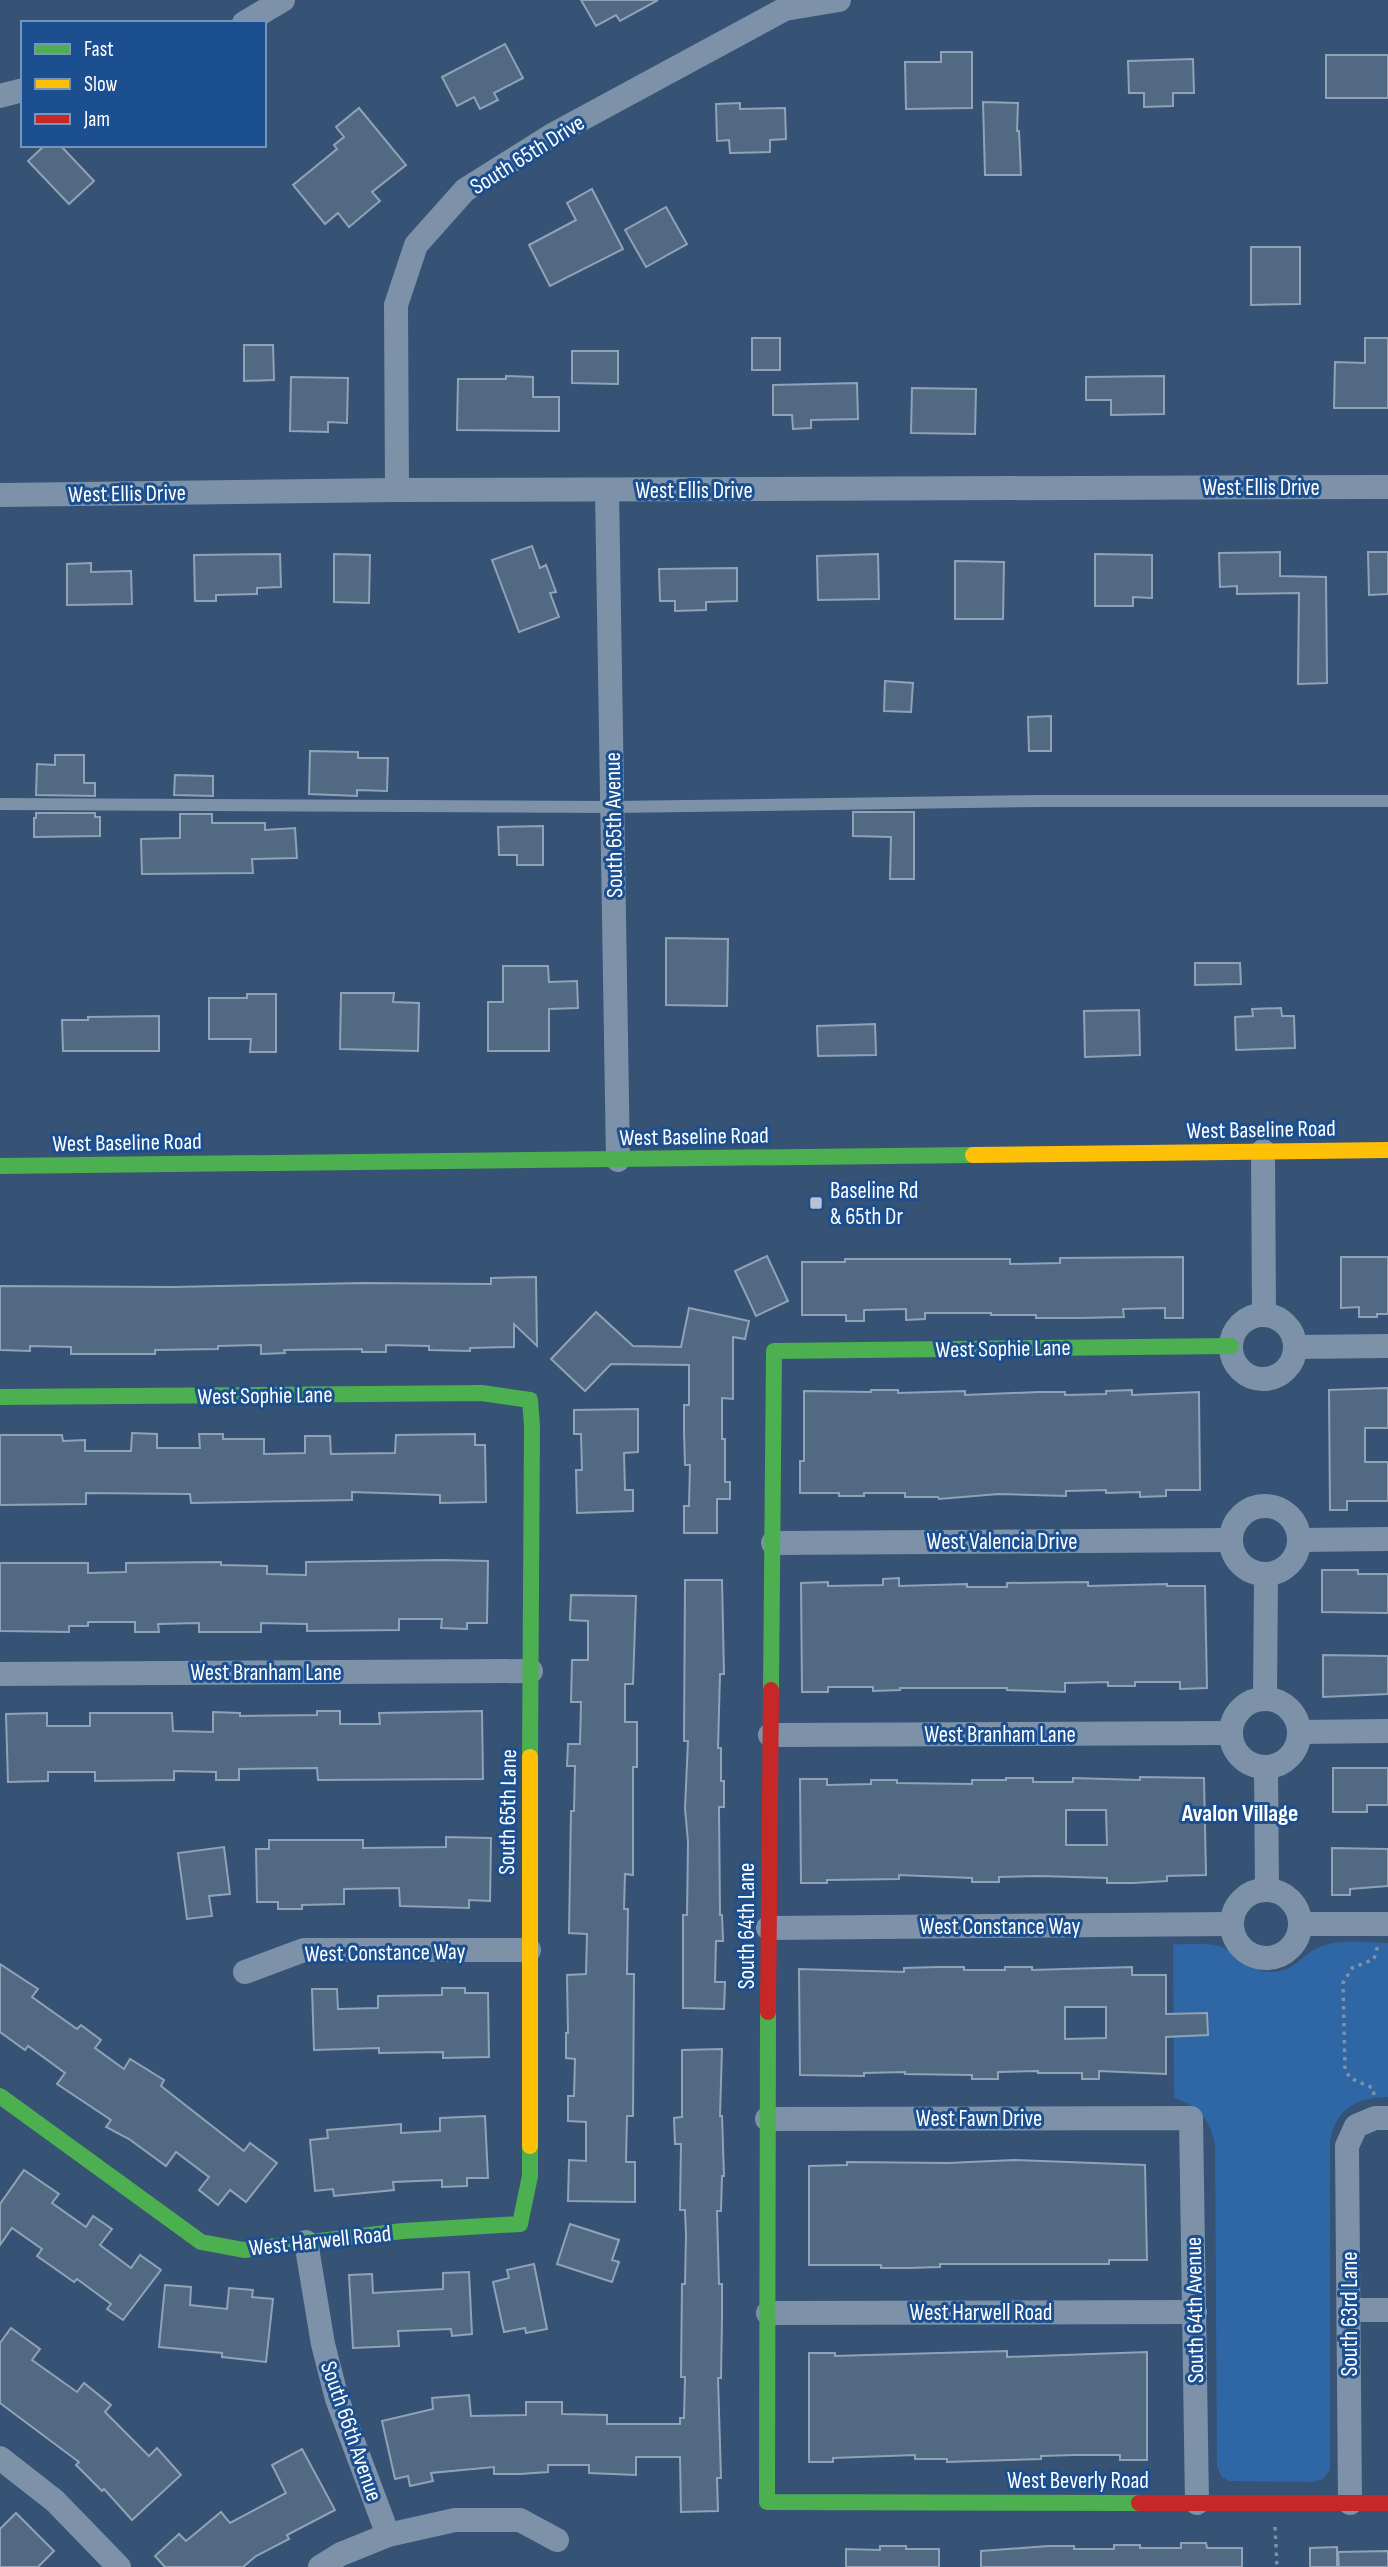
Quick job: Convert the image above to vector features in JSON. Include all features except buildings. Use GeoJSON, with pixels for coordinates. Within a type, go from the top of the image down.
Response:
{"type":"FeatureCollection","features":[{"type":"Feature","properties":{"kind":"street"},"geometry":{"type":"LineString","coordinates":[[247,21],[283,0]]}},
{"type":"Feature","properties":{"kind":"street","name":"South 65th Drive"},"geometry":{"type":"LineString","coordinates":[[397,490],[396,305],[416,245],[465,190],[554,134],[785,9],[839,0]]}},
{"type":"Feature","properties":{"kind":"street"},"geometry":{"type":"LineString","coordinates":[[0,96],[21,91]]}},
{"type":"Feature","properties":{"kind":"street","name":"West Ellis Drive"},"geometry":{"type":"LineString","coordinates":[[0,495],[397,490],[1388,487]]}},
{"type":"Feature","properties":{"kind":"street","name":"South 65th Avenue"},"geometry":{"type":"LineString","coordinates":[[607,490],[618,1160]]}},
{"type":"Feature","properties":{"kind":"street","name":"West Baseline Road"},"geometry":{"type":"LineString","coordinates":[[0,1166],[1388,1150]]}},
{"type":"Feature","properties":{"kind":"street"},"geometry":{"type":"LineString","coordinates":[[1263,1151],[1264,1315]]}},
{"type":"Feature","properties":{"kind":"street"},"geometry":{"type":"LineString","coordinates":[[1264,1315],[1286,1325],[1291,1331],[1295,1347],[1294,1356],[1284,1371],[1277,1376],[1258,1378],[1242,1371],[1232,1355],[1231,1346],[1237,1328],[1245,1321],[1264,1315]]}},
{"type":"Feature","properties":{"kind":"street","name":"West Sophie Lane"},"geometry":{"type":"LineString","coordinates":[[774,1351],[1231,1346]]}},
{"type":"Feature","properties":{"kind":"street"},"geometry":{"type":"LineString","coordinates":[[1295,1347],[1388,1346]]}},
{"type":"Feature","properties":{"kind":"street","name":"South 64th Lane"},"geometry":{"type":"LineString","coordinates":[[767,2502],[768,1928],[774,1351]]}},
{"type":"Feature","properties":{"kind":"street","name":"West Sophie Lane"},"geometry":{"type":"LineString","coordinates":[[0,1398],[482,1393],[530,1400]]}},
{"type":"Feature","properties":{"kind":"street","name":"South 65th Lane"},"geometry":{"type":"LineString","coordinates":[[520,2224],[530,2176],[530,1400]]}},
{"type":"Feature","properties":{"kind":"street"},"geometry":{"type":"LineString","coordinates":[[1259,1507],[1271,1507],[1291,1518],[1297,1528],[1299,1540],[1293,1560],[1276,1572],[1265,1574],[1255,1573],[1237,1560],[1231,1540],[1233,1528],[1239,1518],[1259,1507]]}},
{"type":"Feature","properties":{"kind":"street"},"geometry":{"type":"LineString","coordinates":[[1299,1540],[1388,1539]]}},
{"type":"Feature","properties":{"kind":"street","name":"West Valencia Drive"},"geometry":{"type":"LineString","coordinates":[[773,1543],[1231,1540]]}},
{"type":"Feature","properties":{"kind":"street"},"geometry":{"type":"LineString","coordinates":[[1265,1574],[1265,1699]]}},
{"type":"Feature","properties":{"kind":"street","name":"West Branham Lane"},"geometry":{"type":"LineString","coordinates":[[0,1674],[531,1671]]}},
{"type":"Feature","properties":{"kind":"street"},"geometry":{"type":"LineString","coordinates":[[1265,1699],[1276,1700],[1293,1712],[1299,1732],[1298,1743],[1286,1760],[1266,1767],[1244,1760],[1234,1748],[1231,1733],[1233,1722],[1245,1705],[1265,1699]]}},
{"type":"Feature","properties":{"kind":"street"},"geometry":{"type":"LineString","coordinates":[[1299,1732],[1388,1731]]}},
{"type":"Feature","properties":{"kind":"street","name":"West Branham Lane"},"geometry":{"type":"LineString","coordinates":[[770,1735],[1231,1733]]}},
{"type":"Feature","properties":{"kind":"street"},"geometry":{"type":"LineString","coordinates":[[1266,1767],[1267,1890]]}},
{"type":"Feature","properties":{"kind":"street"},"geometry":{"type":"LineString","coordinates":[[1267,1890],[1278,1892],[1294,1904],[1301,1924],[1299,1934],[1289,1950],[1271,1958],[1261,1958],[1244,1950],[1237,1942],[1232,1924],[1239,1904],[1256,1892],[1267,1890]]}},
{"type":"Feature","properties":{"kind":"street","name":"West Constance Way"},"geometry":{"type":"LineString","coordinates":[[768,1928],[1232,1924]]}},
{"type":"Feature","properties":{"kind":"street"},"geometry":{"type":"LineString","coordinates":[[1301,1924],[1384,1924]]}},
{"type":"Feature","properties":{"kind":"street","name":"West Constance Way"},"geometry":{"type":"LineString","coordinates":[[245,1972],[303,1950],[528,1950]]}},
{"type":"Feature","properties":{"kind":"street","name":"West Harwell Road"},"geometry":{"type":"LineString","coordinates":[[0,2096],[201,2242],[244,2250],[402,2231],[520,2224]]}},
{"type":"Feature","properties":{"kind":"street","name":"West Fawn Drive"},"geometry":{"type":"LineString","coordinates":[[767,2119],[1191,2118]]}},
{"type":"Feature","properties":{"kind":"street","name":"South 64th Avenue"},"geometry":{"type":"LineString","coordinates":[[1191,2118],[1196,2503]]}},
{"type":"Feature","properties":{"kind":"street","name":"South 63rd Lane"},"geometry":{"type":"LineString","coordinates":[[1350,2503],[1347,2146],[1373,2121]]}},
{"type":"Feature","properties":{"kind":"street","name":"South 66th Avenue"},"geometry":{"type":"LineString","coordinates":[[306,2242],[323,2344],[337,2399],[388,2535]]}},
{"type":"Feature","properties":{"kind":"street"},"geometry":{"type":"LineString","coordinates":[[1350,2310],[1388,2310]]}},
{"type":"Feature","properties":{"kind":"street","name":"West Harwell Road"},"geometry":{"type":"LineString","coordinates":[[768,2313],[1195,2312]]}},
{"type":"Feature","properties":{"kind":"street"},"geometry":{"type":"LineString","coordinates":[[0,2458],[55,2501],[119,2567]]}},
{"type":"Feature","properties":{"kind":"street","name":"West Beverly Road"},"geometry":{"type":"LineString","coordinates":[[767,2502],[1388,2503]]}},
{"type":"Feature","properties":{"kind":"street"},"geometry":{"type":"LineString","coordinates":[[320,2567],[341,2554],[388,2535],[456,2520],[520,2520],[557,2540]]}},
{"type":"Feature","properties":{"kind":"lane"},"geometry":{"type":"LineString","coordinates":[[0,804],[612,807],[1042,801],[1388,802]]}},
{"type":"Feature","properties":{"kind":"path"},"geometry":{"type":"LineString","coordinates":[[1373,2121],[1373,2088],[1350,2078],[1345,2069],[1343,1983],[1352,1968],[1374,1959],[1384,1924]]}},
{"type":"Feature","properties":{"kind":"path"},"geometry":{"type":"LineString","coordinates":[[1274,2514],[1278,2567]]}},
{"type":"Feature","properties":{"kind":"shaded area"},"geometry":{"type":"Polygon","coordinates":[[[1388,1943],[1388,2097],[1366,2100],[1349,2108],[1336,2122],[1330,2143],[1330,2470],[1323,2479],[1313,2482],[1229,2481],[1221,2476],[1217,2466],[1215,2145],[1207,2121],[1202,2115],[1190,2105],[1174,2098],[1173,1944],[1217,1945],[1250,1966],[1270,1972],[1293,1966],[1315,1949],[1329,1944],[1388,1943]]]}},
{"type":"Feature","properties":{"kind":"traffic: fast"},"geometry":{"type":"LineString","coordinates":[[0,1166],[973,1155]]}},
{"type":"Feature","properties":{"kind":"traffic: fast"},"geometry":{"type":"LineString","coordinates":[[771,1690],[774,1351],[1231,1346]]}},
{"type":"Feature","properties":{"kind":"traffic: fast"},"geometry":{"type":"LineString","coordinates":[[0,1397],[482,1393],[530,1400],[530,1757]]}},
{"type":"Feature","properties":{"kind":"traffic: fast"},"geometry":{"type":"LineString","coordinates":[[768,2012],[767,2502],[1139,2503]]}},
{"type":"Feature","properties":{"kind":"traffic: fast"},"geometry":{"type":"LineString","coordinates":[[0,2096],[201,2242],[244,2250],[403,2231],[520,2224],[530,2176],[530,2146]]}},
{"type":"Feature","properties":{"kind":"traffic: slow"},"geometry":{"type":"LineString","coordinates":[[973,1155],[1388,1150]]}},
{"type":"Feature","properties":{"kind":"traffic: slow"},"geometry":{"type":"LineString","coordinates":[[530,1757],[530,2146]]}},
{"type":"Feature","properties":{"kind":"traffic: jam"},"geometry":{"type":"LineString","coordinates":[[768,2012],[771,1690]]}},
{"type":"Feature","properties":{"kind":"traffic: jam"},"geometry":{"type":"LineString","coordinates":[[1139,2503],[1388,2503]]}},
{"type":"Feature","properties":{"kind":"place","name":"Baseline Rd & 65th Dr"},"geometry":{"type":"Point","coordinates":[816,1203]}},
{"type":"Feature","properties":{"kind":"district","name":"Avalon Village"},"geometry":{"type":"Point","coordinates":[1240,1813]}}]}
